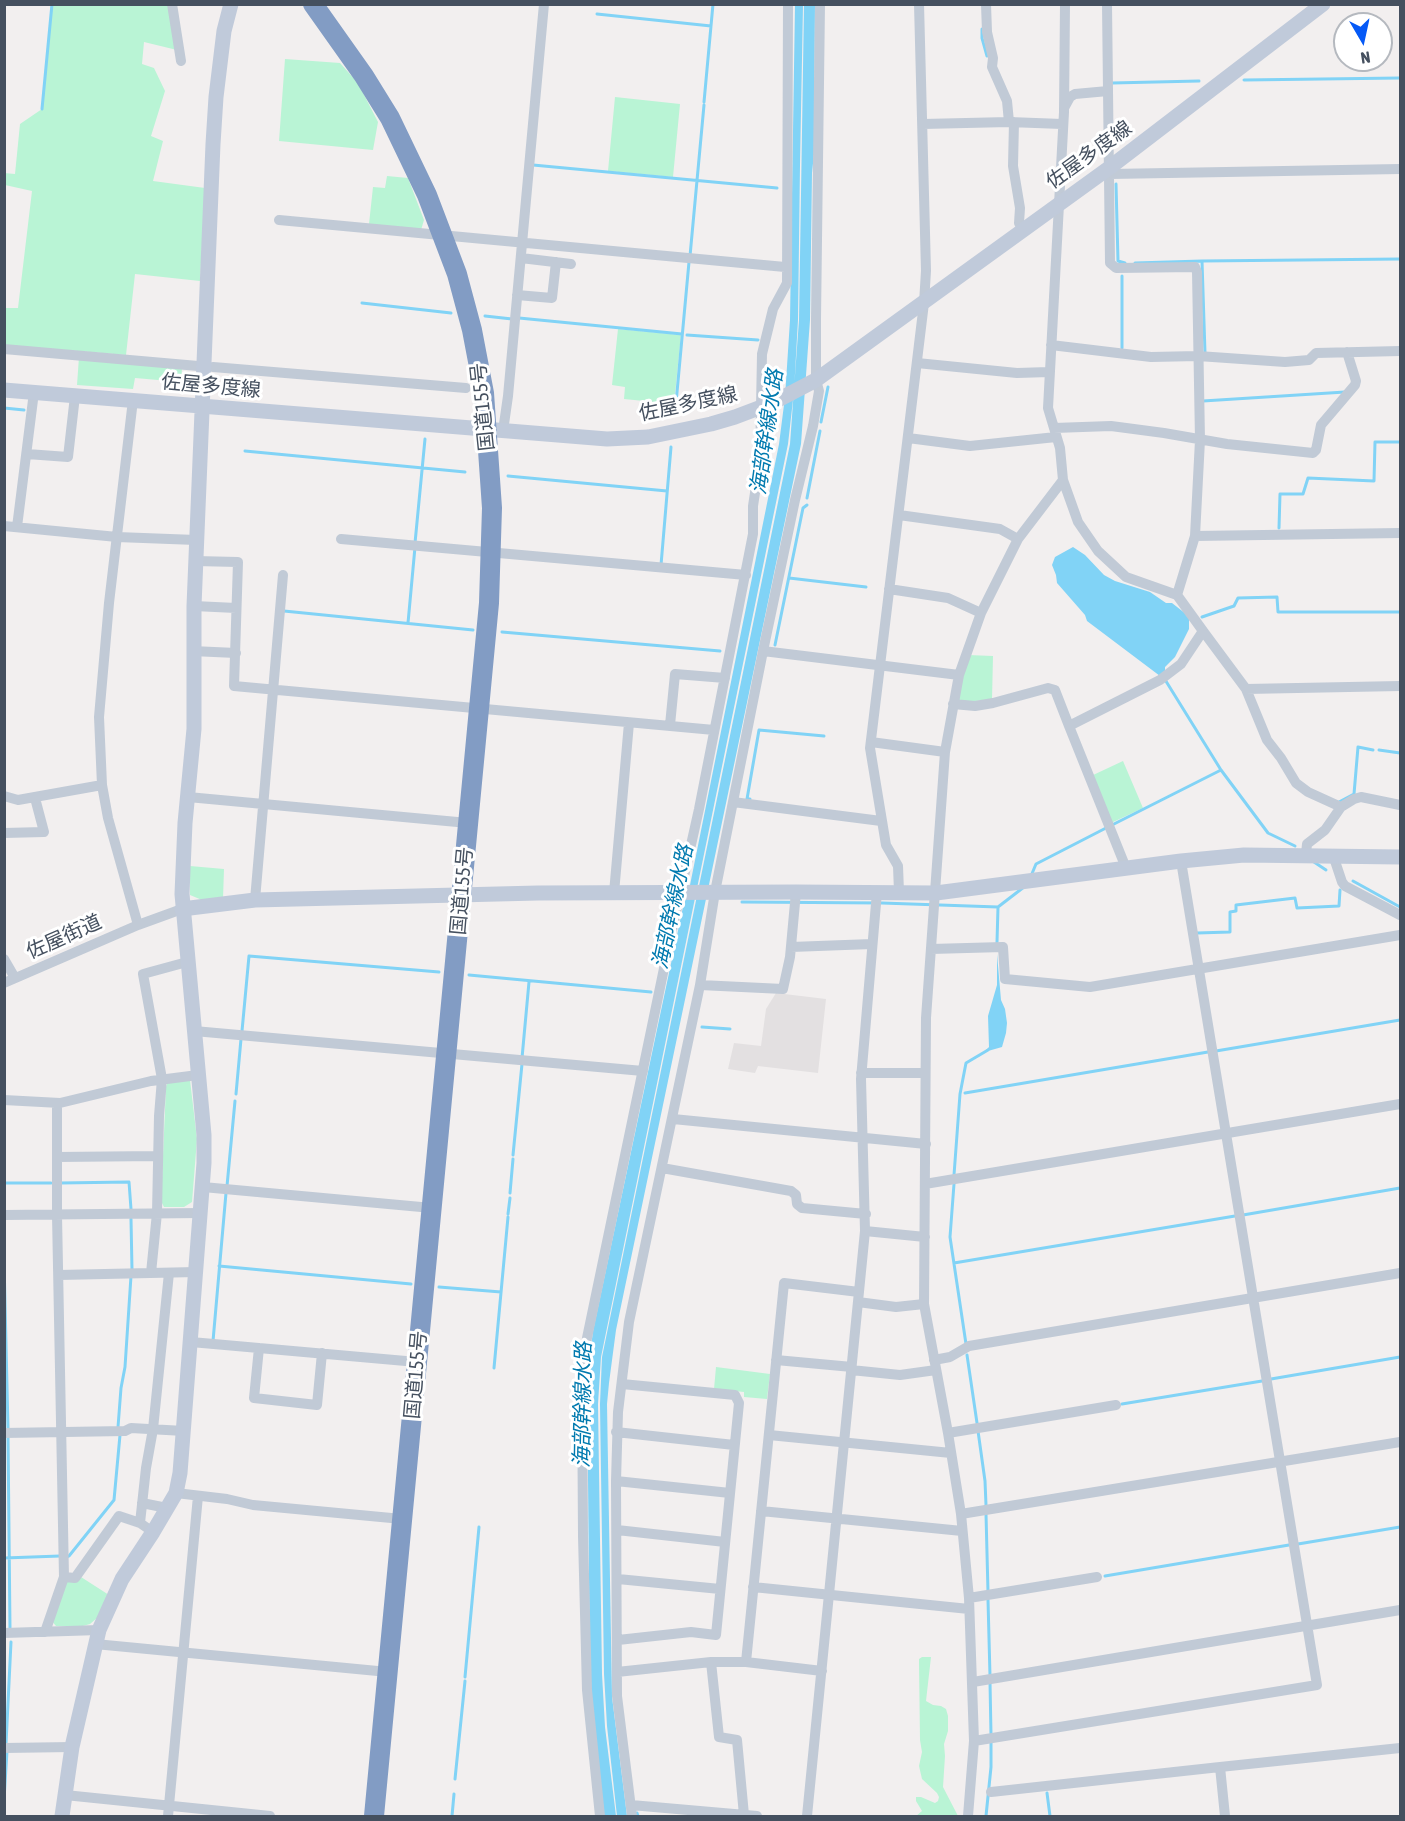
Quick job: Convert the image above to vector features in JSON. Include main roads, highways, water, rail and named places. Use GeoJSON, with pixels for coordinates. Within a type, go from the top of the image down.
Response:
{"type":"FeatureCollection","features":[{"type":"Feature","properties":{"kind":"highway","name":"国道155号"},"geometry":{"type":"LineString","coordinates":[[313,4],[364,76],[390,118],[427,195],[457,274],[472,330],[484,393],[495,430],[489,603],[374,1816]]}},
{"type":"Feature","properties":{"kind":"water"},"geometry":{"type":"Polygon","coordinates":[[[795,5],[803,5],[798,320],[788,444],[601,1357],[598,1404],[602,1674],[605,1727],[616,1816],[604,1816],[590,1678],[587,1379],[593,1331],[683,907],[689,890],[779,444],[785,397],[790,320],[795,5]]]}},
{"type":"Feature","properties":{"kind":"water"},"geometry":{"type":"Polygon","coordinates":[[[804,5],[815,5],[814,154],[810,320],[801,444],[616,1330],[609,1383],[607,1404],[612,1697],[627,1816],[617,1816],[604,1674],[600,1404],[602,1357],[790,444],[799,320],[804,5]]]}},
{"type":"Feature","properties":{"kind":"water"},"geometry":{"type":"Polygon","coordinates":[[[1073,547],[1085,555],[1104,575],[1115,581],[1150,592],[1166,603],[1172,603],[1186,614],[1189,619],[1189,629],[1175,657],[1165,667],[1165,674],[1160,676],[1087,621],[1085,615],[1057,583],[1052,565],[1055,557],[1073,547]]]}},
{"type":"Feature","properties":{"kind":"water"},"geometry":{"type":"Polygon","coordinates":[[[997,954],[1001,1000],[1007,1023],[1006,1033],[1002,1047],[985,1051],[989,1047],[988,1016],[997,985],[997,954]]]}},
{"type":"Feature","properties":{"kind":"waterway"},"geometry":{"type":"LineString","coordinates":[[42,109],[52,4]]}},
{"type":"Feature","properties":{"kind":"waterway"},"geometry":{"type":"LineString","coordinates":[[704,102],[713,4]]}},
{"type":"Feature","properties":{"kind":"waterway"},"geometry":{"type":"LineString","coordinates":[[597,14],[711,26]]}},
{"type":"Feature","properties":{"kind":"waterway"},"geometry":{"type":"LineString","coordinates":[[982,29],[987,56]]}},
{"type":"Feature","properties":{"kind":"waterway"},"geometry":{"type":"LineString","coordinates":[[1244,80],[1400,78]]}},
{"type":"Feature","properties":{"kind":"waterway"},"geometry":{"type":"LineString","coordinates":[[1112,83],[1199,81]]}},
{"type":"Feature","properties":{"kind":"waterway"},"geometry":{"type":"LineString","coordinates":[[690,256],[704,105]]}},
{"type":"Feature","properties":{"kind":"waterway"},"geometry":{"type":"LineString","coordinates":[[533,165],[777,188]]}},
{"type":"Feature","properties":{"kind":"waterway"},"geometry":{"type":"LineString","coordinates":[[1116,184],[1118,261],[1125,263]]}},
{"type":"Feature","properties":{"kind":"waterway"},"geometry":{"type":"LineString","coordinates":[[1202,261],[1400,259]]}},
{"type":"Feature","properties":{"kind":"waterway"},"geometry":{"type":"LineString","coordinates":[[1135,263],[1202,261],[1205,353]]}},
{"type":"Feature","properties":{"kind":"waterway"},"geometry":{"type":"LineString","coordinates":[[676,403],[689,262]]}},
{"type":"Feature","properties":{"kind":"waterway"},"geometry":{"type":"LineString","coordinates":[[1122,276],[1122,348]]}},
{"type":"Feature","properties":{"kind":"waterway"},"geometry":{"type":"LineString","coordinates":[[362,303],[451,313]]}},
{"type":"Feature","properties":{"kind":"waterway"},"geometry":{"type":"LineString","coordinates":[[485,316],[512,319]]}},
{"type":"Feature","properties":{"kind":"waterway"},"geometry":{"type":"LineString","coordinates":[[519,318],[682,334]]}},
{"type":"Feature","properties":{"kind":"waterway"},"geometry":{"type":"LineString","coordinates":[[687,335],[758,340]]}},
{"type":"Feature","properties":{"kind":"waterway"},"geometry":{"type":"LineString","coordinates":[[821,422],[828,387]]}},
{"type":"Feature","properties":{"kind":"waterway"},"geometry":{"type":"LineString","coordinates":[[1203,401],[1345,392]]}},
{"type":"Feature","properties":{"kind":"waterway"},"geometry":{"type":"LineString","coordinates":[[4,408],[24,410]]}},
{"type":"Feature","properties":{"kind":"waterway"},"geometry":{"type":"LineString","coordinates":[[807,498],[820,431]]}},
{"type":"Feature","properties":{"kind":"waterway"},"geometry":{"type":"LineString","coordinates":[[415,543],[425,439]]}},
{"type":"Feature","properties":{"kind":"waterway"},"geometry":{"type":"LineString","coordinates":[[1279,528],[1280,494],[1303,494],[1308,478],[1374,481],[1375,442],[1400,442]]}},
{"type":"Feature","properties":{"kind":"waterway"},"geometry":{"type":"LineString","coordinates":[[661,565],[671,447]]}},
{"type":"Feature","properties":{"kind":"waterway"},"geometry":{"type":"LineString","coordinates":[[245,451],[465,472]]}},
{"type":"Feature","properties":{"kind":"waterway"},"geometry":{"type":"LineString","coordinates":[[508,476],[667,491]]}},
{"type":"Feature","properties":{"kind":"waterway"},"geometry":{"type":"LineString","coordinates":[[775,645],[803,508],[807,505]]}},
{"type":"Feature","properties":{"kind":"waterway"},"geometry":{"type":"LineString","coordinates":[[408,623],[415,547]]}},
{"type":"Feature","properties":{"kind":"waterway"},"geometry":{"type":"LineString","coordinates":[[789,578],[866,587]]}},
{"type":"Feature","properties":{"kind":"waterway"},"geometry":{"type":"LineString","coordinates":[[1202,617],[1234,606],[1238,598],[1277,597],[1278,612],[1400,612]]}},
{"type":"Feature","properties":{"kind":"waterway"},"geometry":{"type":"LineString","coordinates":[[284,611],[473,630]]}},
{"type":"Feature","properties":{"kind":"waterway"},"geometry":{"type":"LineString","coordinates":[[502,632],[720,651]]}},
{"type":"Feature","properties":{"kind":"waterway"},"geometry":{"type":"LineString","coordinates":[[1164,678],[1221,770],[1268,833],[1295,846]]}},
{"type":"Feature","properties":{"kind":"waterway"},"geometry":{"type":"LineString","coordinates":[[750,799],[747,799],[759,730],[824,736]]}},
{"type":"Feature","properties":{"kind":"waterway"},"geometry":{"type":"LineString","coordinates":[[1339,802],[1354,794],[1358,747],[1373,750]]}},
{"type":"Feature","properties":{"kind":"waterway"},"geometry":{"type":"LineString","coordinates":[[1379,750],[1400,753]]}},
{"type":"Feature","properties":{"kind":"waterway"},"geometry":{"type":"LineString","coordinates":[[1112,825],[1221,770]]}},
{"type":"Feature","properties":{"kind":"waterway"},"geometry":{"type":"LineString","coordinates":[[1031,876],[1036,864],[1106,828]]}},
{"type":"Feature","properties":{"kind":"waterway"},"geometry":{"type":"LineString","coordinates":[[1314,862],[1326,870]]}},
{"type":"Feature","properties":{"kind":"waterway"},"geometry":{"type":"LineString","coordinates":[[1353,881],[1400,907]]}},
{"type":"Feature","properties":{"kind":"waterway"},"geometry":{"type":"LineString","coordinates":[[742,902],[998,907],[1024,887]]}},
{"type":"Feature","properties":{"kind":"waterway"},"geometry":{"type":"LineString","coordinates":[[1197,933],[1230,932],[1230,912],[1236,911],[1236,905],[1295,898],[1297,908],[1339,906],[1340,890]]}},
{"type":"Feature","properties":{"kind":"waterway"},"geometry":{"type":"LineString","coordinates":[[997,942],[998,907]]}},
{"type":"Feature","properties":{"kind":"waterway"},"geometry":{"type":"LineString","coordinates":[[242,1031],[249,956],[439,972]]}},
{"type":"Feature","properties":{"kind":"waterway"},"geometry":{"type":"LineString","coordinates":[[469,975],[651,992]]}},
{"type":"Feature","properties":{"kind":"waterway"},"geometry":{"type":"LineString","coordinates":[[522,1058],[529,982]]}},
{"type":"Feature","properties":{"kind":"waterway"},"geometry":{"type":"LineString","coordinates":[[1216,1051],[1400,1020]]}},
{"type":"Feature","properties":{"kind":"waterway"},"geometry":{"type":"LineString","coordinates":[[702,1027],[730,1029]]}},
{"type":"Feature","properties":{"kind":"waterway"},"geometry":{"type":"LineString","coordinates":[[236,1094],[241,1039]]}},
{"type":"Feature","properties":{"kind":"waterway"},"geometry":{"type":"LineString","coordinates":[[954,1175],[960,1094],[966,1063],[988,1050]]}},
{"type":"Feature","properties":{"kind":"waterway"},"geometry":{"type":"LineString","coordinates":[[965,1093],[1208,1052]]}},
{"type":"Feature","properties":{"kind":"waterway"},"geometry":{"type":"LineString","coordinates":[[513,1155],[522,1064]]}},
{"type":"Feature","properties":{"kind":"waterway"},"geometry":{"type":"LineString","coordinates":[[227,1186],[235,1101]]}},
{"type":"Feature","properties":{"kind":"waterway"},"geometry":{"type":"LineString","coordinates":[[510,1193],[513,1159]]}},
{"type":"Feature","properties":{"kind":"waterway"},"geometry":{"type":"LineString","coordinates":[[60,1183],[129,1182],[131,1209]]}},
{"type":"Feature","properties":{"kind":"waterway"},"geometry":{"type":"LineString","coordinates":[[4,1183],[51,1183]]}},
{"type":"Feature","properties":{"kind":"waterway"},"geometry":{"type":"LineString","coordinates":[[954,1184],[950,1237],[966,1344]]}},
{"type":"Feature","properties":{"kind":"waterway"},"geometry":{"type":"LineString","coordinates":[[1243,1215],[1400,1188]]}},
{"type":"Feature","properties":{"kind":"waterway"},"geometry":{"type":"LineString","coordinates":[[213,1341],[226,1193]]}},
{"type":"Feature","properties":{"kind":"waterway"},"geometry":{"type":"LineString","coordinates":[[508,1214],[510,1198]]}},
{"type":"Feature","properties":{"kind":"waterway"},"geometry":{"type":"LineString","coordinates":[[954,1263],[1235,1216]]}},
{"type":"Feature","properties":{"kind":"waterway"},"geometry":{"type":"LineString","coordinates":[[494,1368],[508,1217]]}},
{"type":"Feature","properties":{"kind":"waterway"},"geometry":{"type":"LineString","coordinates":[[131,1219],[132,1270]]}},
{"type":"Feature","properties":{"kind":"waterway"},"geometry":{"type":"LineString","coordinates":[[4,1260],[8,1429]]}},
{"type":"Feature","properties":{"kind":"waterway"},"geometry":{"type":"LineString","coordinates":[[219,1266],[411,1284]]}},
{"type":"Feature","properties":{"kind":"waterway"},"geometry":{"type":"LineString","coordinates":[[118,1427],[125,1367],[131,1276]]}},
{"type":"Feature","properties":{"kind":"waterway"},"geometry":{"type":"LineString","coordinates":[[439,1287],[501,1292]]}},
{"type":"Feature","properties":{"kind":"waterway"},"geometry":{"type":"LineString","coordinates":[[967,1355],[977,1423]]}},
{"type":"Feature","properties":{"kind":"waterway"},"geometry":{"type":"LineString","coordinates":[[1271,1379],[1400,1357]]}},
{"type":"Feature","properties":{"kind":"waterway"},"geometry":{"type":"LineString","coordinates":[[1122,1404],[1262,1381]]}},
{"type":"Feature","properties":{"kind":"waterway"},"geometry":{"type":"LineString","coordinates":[[978,1431],[986,1505]]}},
{"type":"Feature","properties":{"kind":"waterway"},"geometry":{"type":"LineString","coordinates":[[67,1557],[114,1500],[120,1435]]}},
{"type":"Feature","properties":{"kind":"waterway"},"geometry":{"type":"LineString","coordinates":[[8,1436],[10,1629]]}},
{"type":"Feature","properties":{"kind":"waterway"},"geometry":{"type":"LineString","coordinates":[[986,1514],[988,1592]]}},
{"type":"Feature","properties":{"kind":"waterway"},"geometry":{"type":"LineString","coordinates":[[465,1677],[479,1527]]}},
{"type":"Feature","properties":{"kind":"waterway"},"geometry":{"type":"LineString","coordinates":[[1298,1544],[1400,1527]]}},
{"type":"Feature","properties":{"kind":"waterway"},"geometry":{"type":"LineString","coordinates":[[1105,1576],[1289,1545]]}},
{"type":"Feature","properties":{"kind":"waterway"},"geometry":{"type":"LineString","coordinates":[[4,1558],[60,1556]]}},
{"type":"Feature","properties":{"kind":"waterway"},"geometry":{"type":"LineString","coordinates":[[988,1600],[990,1676]]}},
{"type":"Feature","properties":{"kind":"waterway"},"geometry":{"type":"LineString","coordinates":[[6,1744],[11,1642]]}},
{"type":"Feature","properties":{"kind":"waterway"},"geometry":{"type":"LineString","coordinates":[[455,1779],[465,1681]]}},
{"type":"Feature","properties":{"kind":"waterway"},"geometry":{"type":"LineString","coordinates":[[990,1682],[991,1735]]}},
{"type":"Feature","properties":{"kind":"waterway"},"geometry":{"type":"LineString","coordinates":[[986,1816],[991,1741]]}},
{"type":"Feature","properties":{"kind":"waterway"},"geometry":{"type":"LineString","coordinates":[[4,1800],[7,1751]]}},
{"type":"Feature","properties":{"kind":"waterway"},"geometry":{"type":"LineString","coordinates":[[1047,1793],[1050,1816]]}},
{"type":"Feature","properties":{"kind":"waterway"},"geometry":{"type":"LineString","coordinates":[[452,1816],[454,1794]]}},
{"type":"Feature","properties":{"kind":"water label","name":"海部幹線水路"},"geometry":{"type":"Point","coordinates":[767,432]}},
{"type":"Feature","properties":{"kind":"water label","name":"海部幹線水路"},"geometry":{"type":"Point","coordinates":[673,907]}},
{"type":"Feature","properties":{"kind":"water label","name":"海部幹線水路"},"geometry":{"type":"Point","coordinates":[583,1405]}}]}
